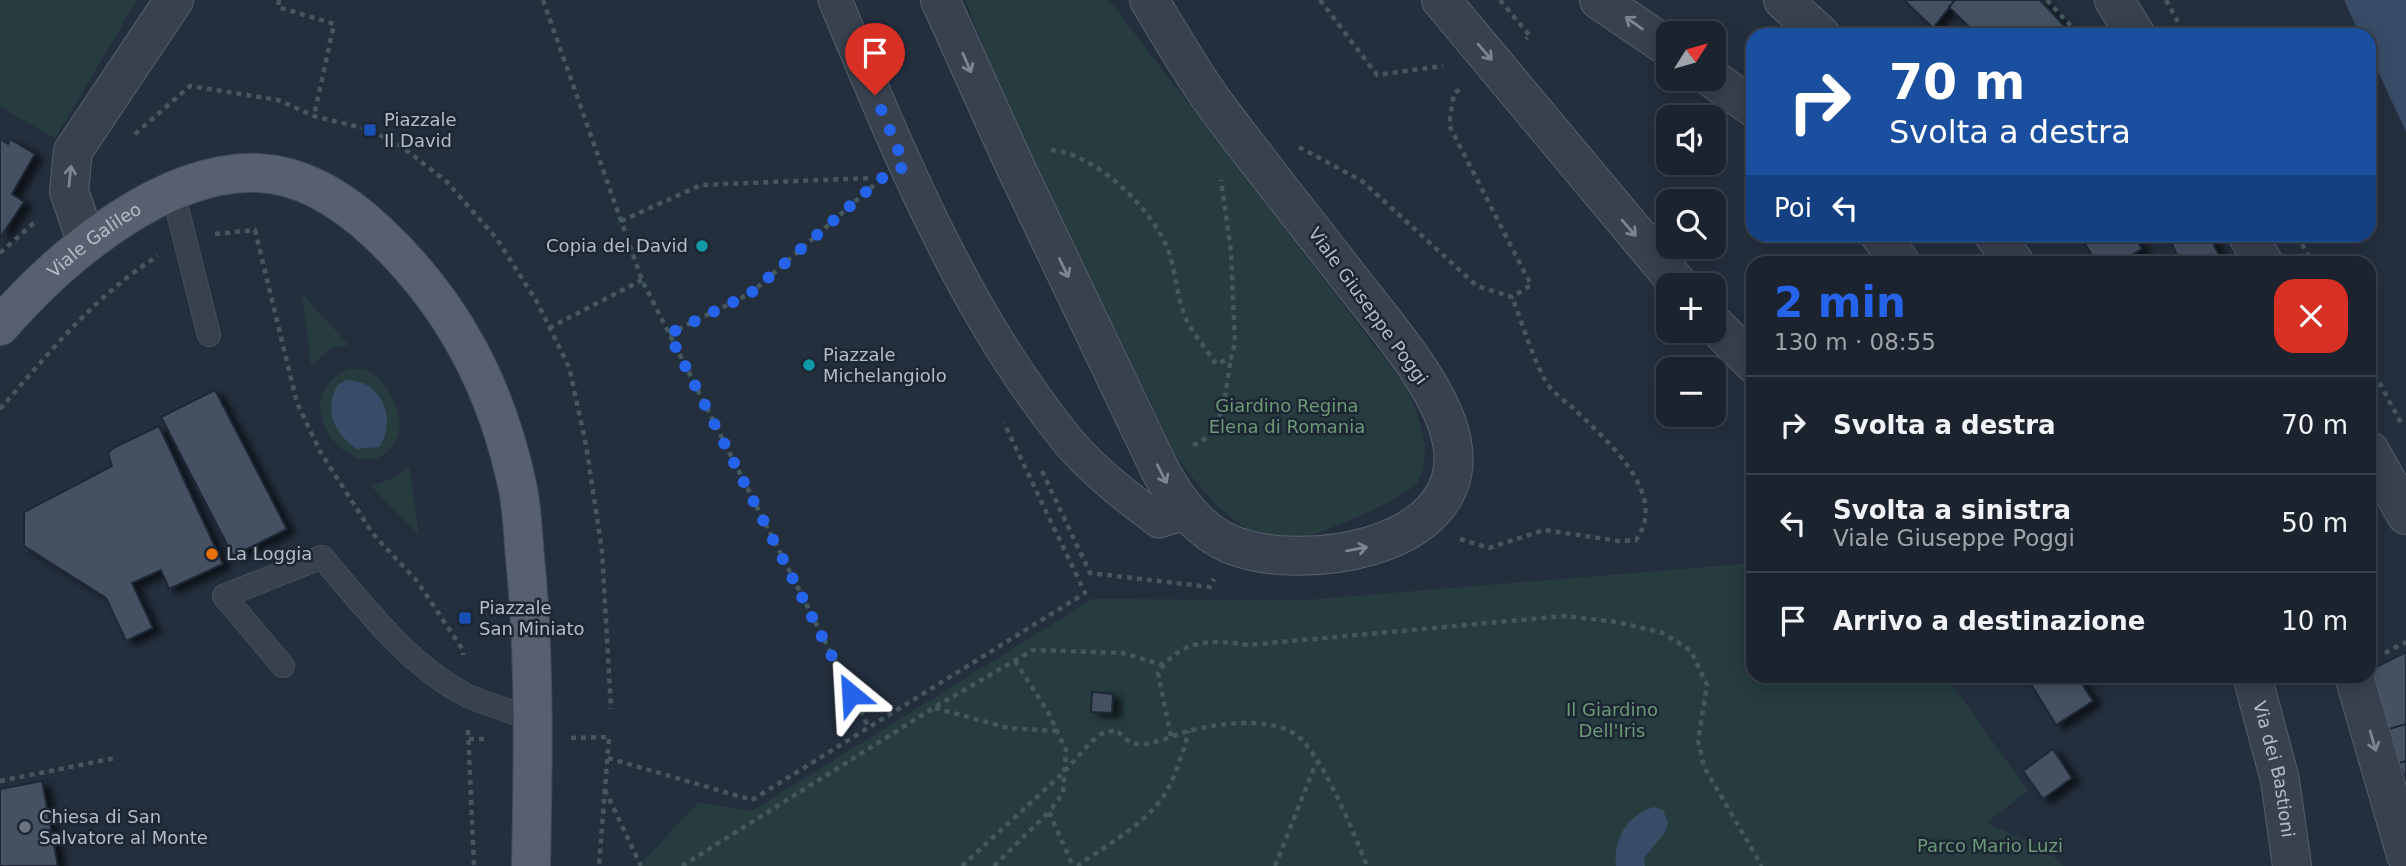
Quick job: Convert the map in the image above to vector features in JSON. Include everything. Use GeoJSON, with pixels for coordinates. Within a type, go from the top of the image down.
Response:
{"type":"FeatureCollection","features":[{"type":"Feature","properties":{"kind":"main road"},"geometry":{"type":"LineString","coordinates":[[190,187],[260,173],[297,180],[331,196],[364,219],[409,262],[445,307],[472,354],[499,418],[519,491],[530,616],[533,719],[531,858]]}},
{"type":"Feature","properties":{"kind":"main road","name":"Viale Galileo"},"geometry":{"type":"LineString","coordinates":[[0,326],[24,298],[86,241],[123,216],[190,187]]}},
{"type":"Feature","properties":{"kind":"street"},"geometry":{"type":"LineString","coordinates":[[86,241],[69,191],[73,151],[174,0]]}},
{"type":"Feature","properties":{"kind":"street"},"geometry":{"type":"LineString","coordinates":[[835,0],[893,172],[980,312],[1069,441],[1112,485],[1159,521],[1188,512]]}},
{"type":"Feature","properties":{"kind":"street","name":"Viale Giuseppe Poggi"},"geometry":{"type":"LineString","coordinates":[[940,0],[1014,164],[1171,492],[1208,530],[1230,544],[1258,551],[1299,555],[1367,548],[1417,525],[1438,504],[1452,468],[1453,450],[1439,405],[1405,350],[1212,100],[1149,0]]}},
{"type":"Feature","properties":{"kind":"street"},"geometry":{"type":"LineString","coordinates":[[1441,0],[1555,141],[1669,273]]}},
{"type":"Feature","properties":{"kind":"street"},"geometry":{"type":"LineString","coordinates":[[1600,0],[1656,39]]}},
{"type":"Feature","properties":{"kind":"street"},"geometry":{"type":"LineString","coordinates":[[1783,0],[1813,28]]}},
{"type":"Feature","properties":{"kind":"street"},"geometry":{"type":"LineString","coordinates":[[2114,0],[2132,28]]}},
{"type":"Feature","properties":{"kind":"street"},"geometry":{"type":"LineString","coordinates":[[1726,88],[1746,102]]}},
{"type":"Feature","properties":{"kind":"street"},"geometry":{"type":"LineString","coordinates":[[1726,336],[1746,356]]}},
{"type":"Feature","properties":{"kind":"street"},"geometry":{"type":"LineString","coordinates":[[2376,462],[2406,515]]}},
{"type":"Feature","properties":{"kind":"street","name":"Via dei Bastioni"},"geometry":{"type":"LineString","coordinates":[[2254,683],[2280,780],[2292,866]]}},
{"type":"Feature","properties":{"kind":"street"},"geometry":{"type":"LineString","coordinates":[[2356,683],[2406,855]]}},
{"type":"Feature","properties":{"kind":"lane"},"geometry":{"type":"LineString","coordinates":[[190,187],[185,241],[209,335]]}},
{"type":"Feature","properties":{"kind":"lane"},"geometry":{"type":"LineString","coordinates":[[283,666],[225,596],[322,557],[390,636],[420,661],[466,695],[533,719]]}},
{"type":"Feature","properties":{"kind":"path"},"geometry":{"type":"LineString","coordinates":[[279,0],[278,8],[334,24],[314,116]]}},
{"type":"Feature","properties":{"kind":"path"},"geometry":{"type":"LineString","coordinates":[[543,0],[642,280],[869,728]]}},
{"type":"Feature","properties":{"kind":"path"},"geometry":{"type":"LineString","coordinates":[[1320,0],[1377,75],[1429,66],[1497,66]]}},
{"type":"Feature","properties":{"kind":"path"},"geometry":{"type":"LineString","coordinates":[[2047,0],[2073,28]]}},
{"type":"Feature","properties":{"kind":"path"},"geometry":{"type":"LineString","coordinates":[[2166,0],[2181,28]]}},
{"type":"Feature","properties":{"kind":"path"},"geometry":{"type":"LineString","coordinates":[[1014,164],[1043,150],[1065,152],[1092,163],[1118,183],[1139,206],[1167,247]]}},
{"type":"Feature","properties":{"kind":"path"},"geometry":{"type":"LineString","coordinates":[[621,221],[701,185],[893,172]]}},
{"type":"Feature","properties":{"kind":"path"},"geometry":{"type":"LineString","coordinates":[[669,334],[751,293],[893,172]]}},
{"type":"Feature","properties":{"kind":"path"},"geometry":{"type":"LineString","coordinates":[[0,408],[85,313],[129,275],[185,241],[255,230],[297,403],[321,453],[373,534],[417,581],[463,650]]}},
{"type":"Feature","properties":{"kind":"path"},"geometry":{"type":"LineString","coordinates":[[549,328],[642,280]]}},
{"type":"Feature","properties":{"kind":"path"},"geometry":{"type":"LineString","coordinates":[[1417,525],[1489,548],[1544,530],[1619,541],[1636,540],[1646,527],[1646,500],[1608,442],[1547,384],[1512,297]]}},
{"type":"Feature","properties":{"kind":"path"},"geometry":{"type":"LineString","coordinates":[[1154,456],[1203,442],[1218,423],[1231,358]]}},
{"type":"Feature","properties":{"kind":"path"},"geometry":{"type":"LineString","coordinates":[[2376,376],[2406,431]]}},
{"type":"Feature","properties":{"kind":"path"},"geometry":{"type":"LineString","coordinates":[[608,758],[752,800],[1085,593],[1003,421]]}},
{"type":"Feature","properties":{"kind":"path"},"geometry":{"type":"LineString","coordinates":[[1090,573],[1210,587]]}},
{"type":"Feature","properties":{"kind":"path"},"geometry":{"type":"LineString","coordinates":[[1171,736],[1160,694],[1158,673],[1163,665],[1193,643],[1222,641],[1248,645],[1564,616],[1616,622],[1663,633],[1691,651],[1707,685],[1698,741],[1704,767],[1762,866]]}},
{"type":"Feature","properties":{"kind":"path"},"geometry":{"type":"LineString","coordinates":[[682,866],[934,707],[1033,650],[1135,654],[1163,665]]}},
{"type":"Feature","properties":{"kind":"path"},"geometry":{"type":"LineString","coordinates":[[994,866],[1049,812],[1063,793],[1066,750],[1015,661]]}},
{"type":"Feature","properties":{"kind":"path"},"geometry":{"type":"LineString","coordinates":[[934,707],[1007,728],[1057,731]]}},
{"type":"Feature","properties":{"kind":"path"},"geometry":{"type":"LineString","coordinates":[[961,866],[1063,773],[1101,734],[1116,730],[1132,743],[1147,744],[1189,731],[1267,722],[1289,729],[1303,741],[1353,833],[1367,866]]}},
{"type":"Feature","properties":{"kind":"path"},"geometry":{"type":"LineString","coordinates":[[1049,812],[1075,866],[1139,821],[1162,799],[1175,774],[1189,731]]}},
{"type":"Feature","properties":{"kind":"path"},"geometry":{"type":"LineString","coordinates":[[599,866],[609,737]]}},
{"type":"Feature","properties":{"kind":"path"},"geometry":{"type":"LineString","coordinates":[[469,739],[474,866]]}},
{"type":"Feature","properties":{"kind":"path"},"geometry":{"type":"LineString","coordinates":[[0,781],[115,758]]}},
{"type":"Feature","properties":{"kind":"path"},"geometry":{"type":"LineString","coordinates":[[1275,866],[1316,762]]}},
{"type":"Feature","properties":{"kind":"path"},"geometry":{"type":"LineString","coordinates":[[605,789],[641,866]]}},
{"type":"Feature","properties":{"kind":"green space"},"geometry":{"type":"Polygon","coordinates":[[[0,0],[137,0],[55,138],[0,107],[0,0]]]}},
{"type":"Feature","properties":{"kind":"green space","name":"Giardino Regina Elena di Romania"},"geometry":{"type":"Polygon","coordinates":[[[965,0],[1109,0],[1406,387],[1420,421],[1425,447],[1425,460],[1417,483],[1360,516],[1307,537],[1290,540],[1268,539],[1251,531],[1215,503],[1176,456],[999,86],[965,0]]]}},
{"type":"Feature","properties":{"kind":"green space"},"geometry":{"type":"Polygon","coordinates":[[[302,294],[349,345],[334,347],[311,365],[302,294]]]}},
{"type":"Feature","properties":{"kind":"green space"},"geometry":{"type":"Polygon","coordinates":[[[349,369],[363,369],[373,374],[387,389],[397,409],[397,438],[383,455],[366,460],[348,454],[333,440],[323,422],[320,403],[328,384],[349,369]]]}},
{"type":"Feature","properties":{"kind":"green space"},"geometry":{"type":"Polygon","coordinates":[[[409,466],[419,535],[371,486],[398,476],[409,466]]]}},
{"type":"Feature","properties":{"kind":"green space","name":"Il Giardino Dell'Iris"},"geometry":{"type":"Polygon","coordinates":[[[1746,564],[1746,683],[1951,683],[2028,791],[1987,822],[2037,846],[2064,866],[638,866],[699,802],[752,811],[1092,599],[1307,600],[1746,564]]]}},
{"type":"Feature","properties":{"kind":"water"},"geometry":{"type":"Polygon","coordinates":[[[2344,0],[2406,0],[2406,132],[2376,67],[2376,28],[2357,28],[2344,0]]]}},
{"type":"Feature","properties":{"kind":"water"},"geometry":{"type":"Polygon","coordinates":[[[346,380],[369,387],[383,403],[387,425],[379,447],[356,449],[342,435],[333,420],[331,404],[338,385],[346,380]]]}},
{"type":"Feature","properties":{"kind":"water"},"geometry":{"type":"Polygon","coordinates":[[[1654,807],[1663,810],[1668,823],[1666,831],[1644,858],[1645,866],[1616,866],[1617,847],[1624,829],[1636,816],[1654,807]]]}},
{"type":"Feature","properties":{"kind":"building"},"geometry":{"type":"Polygon","coordinates":[[[1904,0],[1955,0],[1933,28],[1904,0]]]}},
{"type":"Feature","properties":{"kind":"building"},"geometry":{"type":"Polygon","coordinates":[[[1955,0],[2040,0],[2066,28],[1970,28],[1949,7],[1955,0]]]}},
{"type":"Feature","properties":{"kind":"building"},"geometry":{"type":"Polygon","coordinates":[[[0,139],[8,144],[10,139],[35,154],[12,194],[24,202],[0,238],[0,139]]]}},
{"type":"Feature","properties":{"kind":"building"},"geometry":{"type":"Polygon","coordinates":[[[2084,242],[2138,242],[2142,249],[2130,256],[2092,256],[2084,242]]]}},
{"type":"Feature","properties":{"kind":"building"},"geometry":{"type":"Polygon","coordinates":[[[2171,242],[2213,242],[2219,256],[2177,256],[2171,242]]]}},
{"type":"Feature","properties":{"kind":"building"},"geometry":{"type":"Polygon","coordinates":[[[215,390],[287,529],[233,556],[161,417],[215,390]]]}},
{"type":"Feature","properties":{"kind":"building"},"geometry":{"type":"Polygon","coordinates":[[[159,426],[223,564],[169,589],[161,570],[132,583],[153,628],[126,641],[106,598],[24,546],[24,512],[112,466],[108,453],[113,448],[159,426]]]}},
{"type":"Feature","properties":{"kind":"building"},"geometry":{"type":"Polygon","coordinates":[[[2406,652],[2406,724],[2389,729],[2374,683],[2376,667],[2406,652]]]}},
{"type":"Feature","properties":{"kind":"building"},"geometry":{"type":"Polygon","coordinates":[[[2030,683],[2081,683],[2093,701],[2056,725],[2030,683]]]}},
{"type":"Feature","properties":{"kind":"building"},"geometry":{"type":"Polygon","coordinates":[[[1092,692],[1113,694],[1112,713],[1091,712],[1092,692]]]}},
{"type":"Feature","properties":{"kind":"building"},"geometry":{"type":"Polygon","coordinates":[[[2406,724],[2406,761],[2399,763],[2389,729],[2406,724]]]}},
{"type":"Feature","properties":{"kind":"building"},"geometry":{"type":"Polygon","coordinates":[[[2053,749],[2072,778],[2043,799],[2023,771],[2053,749]]]}},
{"type":"Feature","properties":{"kind":"building"},"geometry":{"type":"Polygon","coordinates":[[[2406,761],[2406,781],[2399,763],[2406,761]]]}},
{"type":"Feature","properties":{"kind":"building","name":"Chiesa di San Salvatore al Monte"},"geometry":{"type":"Polygon","coordinates":[[[42,781],[58,866],[0,866],[0,789],[42,781]]]}},
{"type":"Feature","properties":{"kind":"place","name":"Piazzale Il David"},"geometry":{"type":"Point","coordinates":[370,130]}},
{"type":"Feature","properties":{"kind":"place","name":"Copia del David"},"geometry":{"type":"Point","coordinates":[702,246]}},
{"type":"Feature","properties":{"kind":"place","name":"Piazzale Michelangiolo"},"geometry":{"type":"Point","coordinates":[809,365]}},
{"type":"Feature","properties":{"kind":"place","name":"La Loggia"},"geometry":{"type":"Point","coordinates":[212,554]}},
{"type":"Feature","properties":{"kind":"place","name":"Piazzale San Miniato"},"geometry":{"type":"Point","coordinates":[465,618]}},
{"type":"Feature","properties":{"kind":"place","name":"Chiesa di San Salvatore al Monte"},"geometry":{"type":"Point","coordinates":[25,827]}},
{"type":"Feature","properties":{"kind":"route"},"geometry":{"type":"LineString","coordinates":[[851,694],[669,334],[751,293],[882,178],[905,166],[875,95]]}},
{"type":"Feature","properties":{"kind":"park label","name":"Parco Mario Luzi"},"geometry":{"type":"Point","coordinates":[1990,846]}}]}
